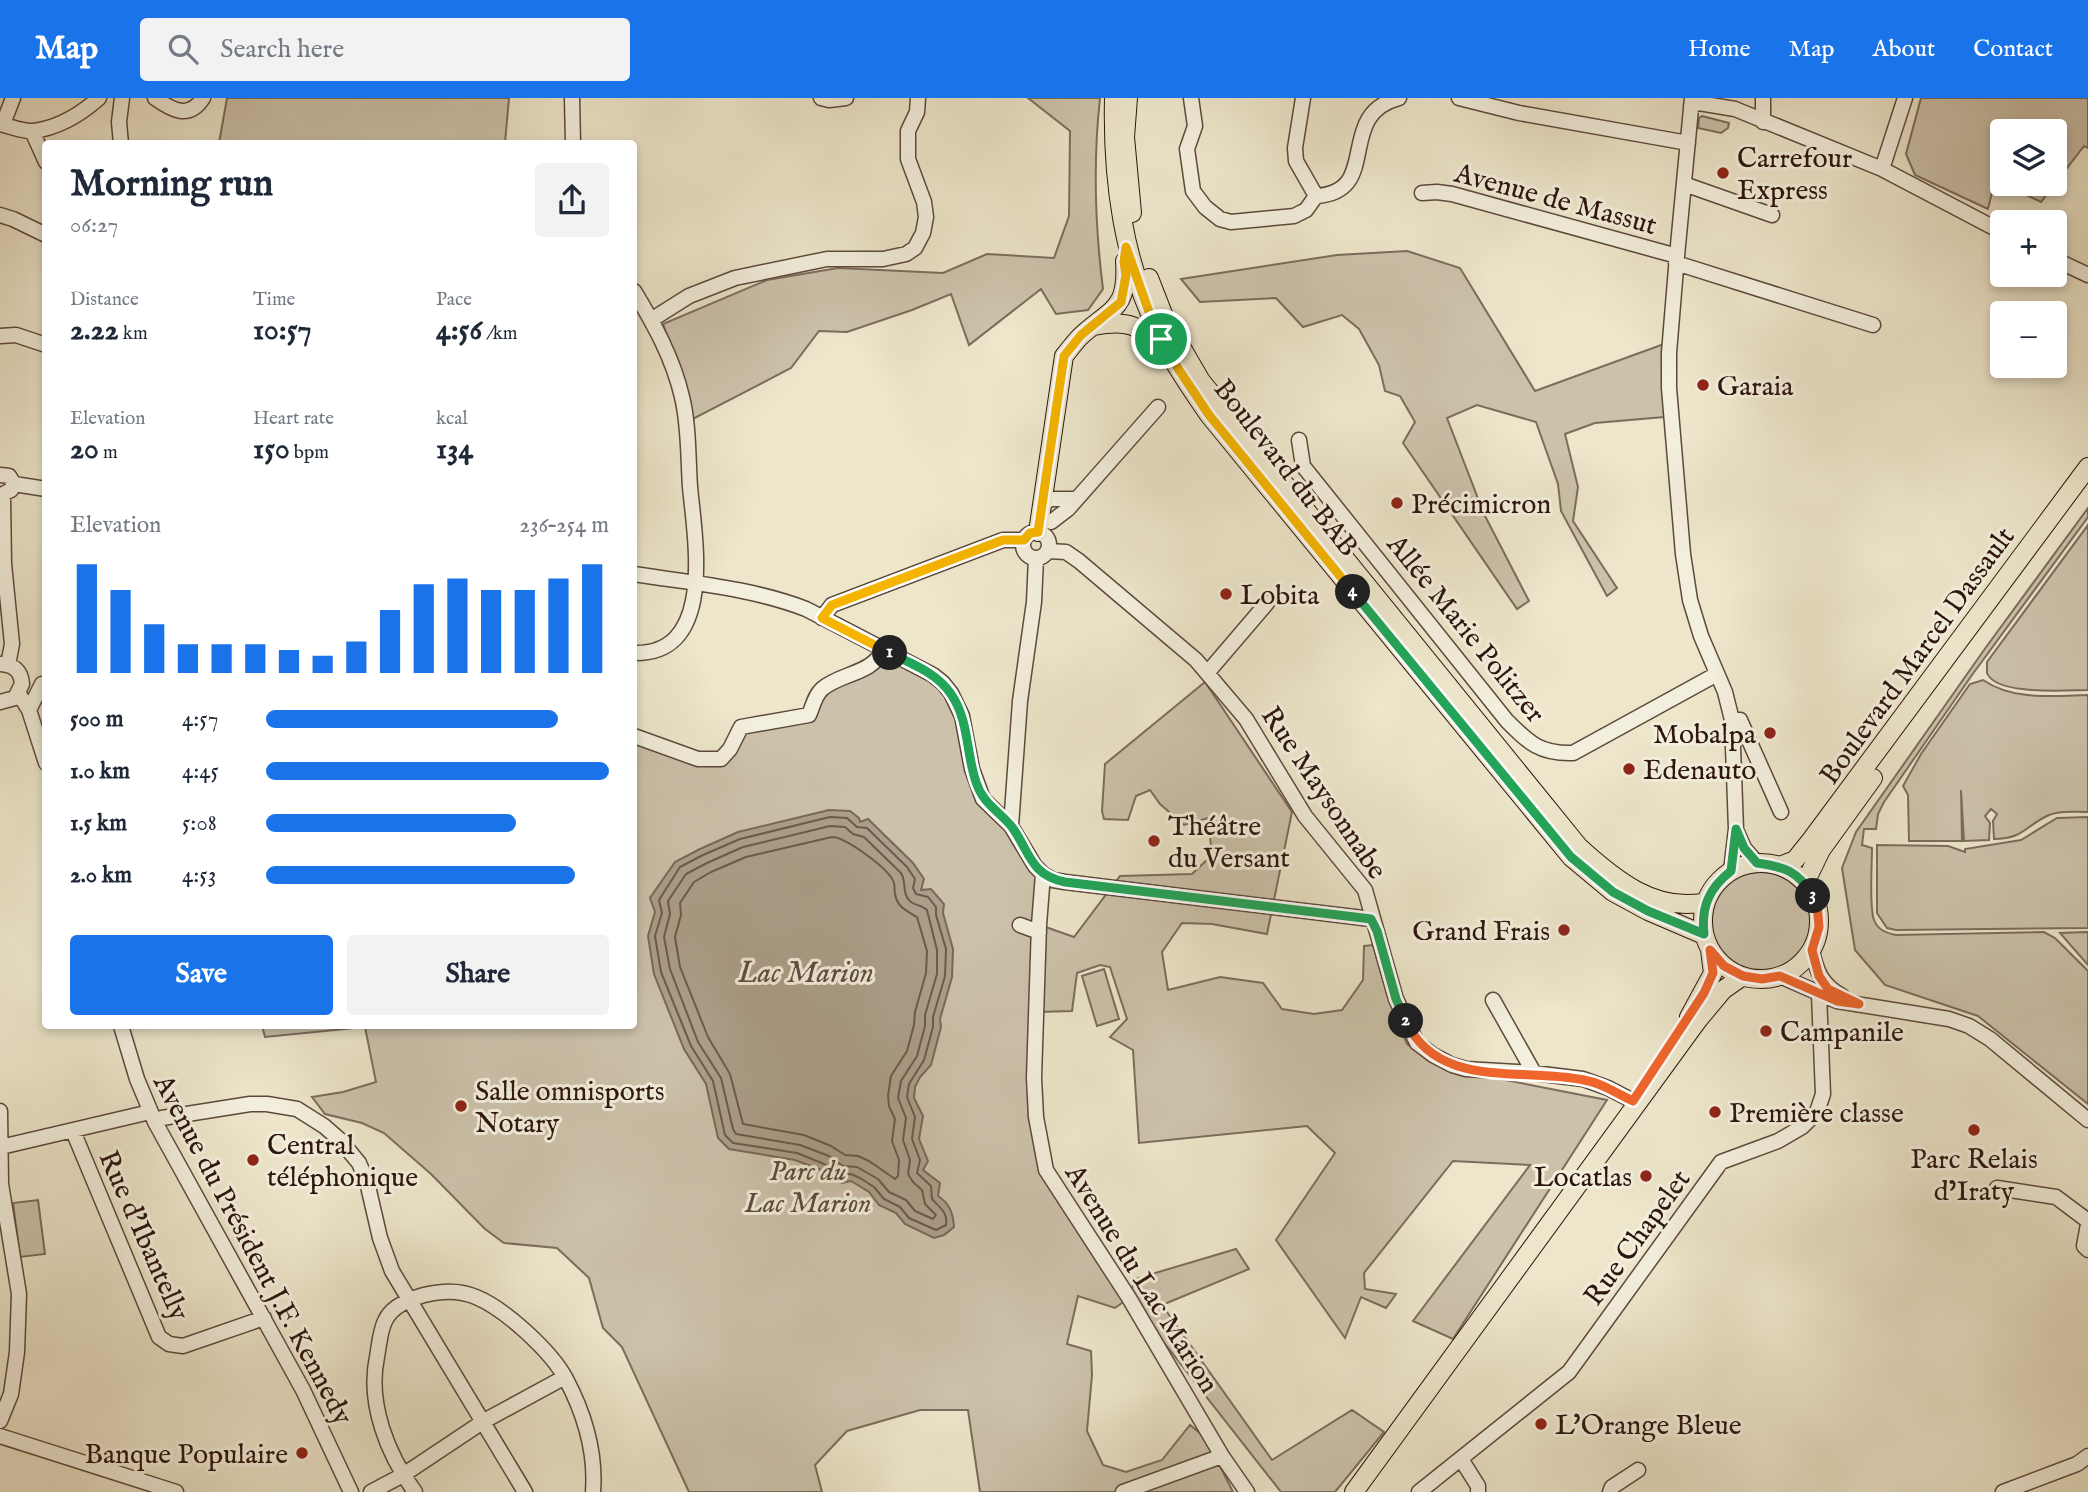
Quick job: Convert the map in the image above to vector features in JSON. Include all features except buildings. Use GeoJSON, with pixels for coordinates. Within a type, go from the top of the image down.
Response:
{"type":"FeatureCollection","features":[{"type":"Feature","properties":{"kind":"main road","name":"Boulevard du BAB"},"geometry":{"type":"LineString","coordinates":[[1114,98],[1115,176],[1126,247],[1161,339],[1209,415],[1571,857],[1613,892],[1707,942]]}},
{"type":"Feature","properties":{"kind":"main road","name":"Boulevard du BAB"},"geometry":{"type":"LineString","coordinates":[[1128,98],[1125,137],[1129,192],[1138,243],[1165,319],[1201,381],[1579,847],[1621,882],[1652,899],[1673,905],[1706,902]]}},
{"type":"Feature","properties":{"kind":"main road"},"geometry":{"type":"LineString","coordinates":[[1042,525],[1064,356],[1081,335],[1121,302],[1126,275],[1126,247]]}},
{"type":"Feature","properties":{"kind":"main road"},"geometry":{"type":"LineString","coordinates":[[1094,326],[1112,322],[1128,324],[1142,330],[1155,344],[1171,372],[1209,415]]}},
{"type":"Feature","properties":{"kind":"main road","name":"Boulevard Marcel Dassault"},"geometry":{"type":"LineString","coordinates":[[1780,866],[1795,860],[1818,832],[2088,467]]}},
{"type":"Feature","properties":{"kind":"main road","name":"Boulevard Marcel Dassault"},"geometry":{"type":"LineString","coordinates":[[1805,883],[1821,850],[2088,487]]}},
{"type":"Feature","properties":{"kind":"main road"},"geometry":{"type":"LineString","coordinates":[[1612,1136],[1704,993],[1713,973],[1707,942],[1703,918],[1712,890],[1731,871],[1757,863],[1780,866],[1805,883],[1817,904],[1819,927],[1812,950],[1798,966],[1780,976],[1762,979],[1743,976],[1724,966],[1707,942]]}},
{"type":"Feature","properties":{"kind":"main road"},"geometry":{"type":"LineString","coordinates":[[1354,1492],[1714,1000],[1743,976]]}},
{"type":"Feature","properties":{"kind":"street"},"geometry":{"type":"LineString","coordinates":[[13,98],[1,124],[32,131],[83,113],[99,98]]}},
{"type":"Feature","properties":{"kind":"street"},"geometry":{"type":"LineString","coordinates":[[121,140],[119,122],[122,98]]}},
{"type":"Feature","properties":{"kind":"street"},"geometry":{"type":"LineString","coordinates":[[155,98],[180,111],[196,108],[203,98]]}},
{"type":"Feature","properties":{"kind":"street"},"geometry":{"type":"LineString","coordinates":[[572,98],[573,140]]}},
{"type":"Feature","properties":{"kind":"street"},"geometry":{"type":"LineString","coordinates":[[821,98],[845,98]]}},
{"type":"Feature","properties":{"kind":"street"},"geometry":{"type":"LineString","coordinates":[[651,320],[705,289],[761,272],[777,271],[827,259],[883,259],[906,254],[915,248],[923,233],[926,217],[924,202],[908,159],[908,131],[917,112],[918,98]]}},
{"type":"Feature","properties":{"kind":"street"},"geometry":{"type":"LineString","coordinates":[[1191,98],[1195,126],[1187,149],[1193,191],[1205,207],[1220,219],[1231,222],[1294,216],[1306,210],[1316,196]]}},
{"type":"Feature","properties":{"kind":"street"},"geometry":{"type":"LineString","coordinates":[[1303,98],[1295,148],[1296,161],[1316,196]]}},
{"type":"Feature","properties":{"kind":"street"},"geometry":{"type":"LineString","coordinates":[[1316,196],[1331,195],[1342,189],[1356,166],[1366,122],[1373,111],[1388,101],[1399,98]]}},
{"type":"Feature","properties":{"kind":"street"},"geometry":{"type":"LineString","coordinates":[[1459,98],[1519,113],[1688,143]]}},
{"type":"Feature","properties":{"kind":"street"},"geometry":{"type":"LineString","coordinates":[[1720,98],[1735,110]]}},
{"type":"Feature","properties":{"kind":"street"},"geometry":{"type":"LineString","coordinates":[[1763,98],[1763,122]]}},
{"type":"Feature","properties":{"kind":"street"},"geometry":{"type":"LineString","coordinates":[[1882,169],[1905,98]]}},
{"type":"Feature","properties":{"kind":"street"},"geometry":{"type":"LineString","coordinates":[[1731,871],[1736,829],[1732,720],[1725,692],[1693,612],[1683,554],[1669,388],[1677,259],[1692,102],[1735,110],[1882,169],[1990,226]]}},
{"type":"Feature","properties":{"kind":"street"},"geometry":{"type":"LineString","coordinates":[[32,131],[42,153]]}},
{"type":"Feature","properties":{"kind":"street"},"geometry":{"type":"LineString","coordinates":[[1684,184],[1772,215]]}},
{"type":"Feature","properties":{"kind":"street","name":"Avenue de Massut"},"geometry":{"type":"LineString","coordinates":[[1422,193],[1452,194],[1677,259],[1873,325]]}},
{"type":"Feature","properties":{"kind":"street"},"geometry":{"type":"LineString","coordinates":[[0,215],[42,233]]}},
{"type":"Feature","properties":{"kind":"street"},"geometry":{"type":"LineString","coordinates":[[2067,265],[2088,275]]}},
{"type":"Feature","properties":{"kind":"street"},"geometry":{"type":"LineString","coordinates":[[637,296],[671,358],[683,399],[696,550],[696,584],[691,607],[677,636],[657,652],[637,653]]}},
{"type":"Feature","properties":{"kind":"street"},"geometry":{"type":"LineString","coordinates":[[0,336],[16,335],[42,344]]}},
{"type":"Feature","properties":{"kind":"street"},"geometry":{"type":"LineString","coordinates":[[822,618],[832,605],[1042,525],[1068,509],[1158,407]]}},
{"type":"Feature","properties":{"kind":"street","name":"Allée Marie Politzer"},"geometry":{"type":"LineString","coordinates":[[1299,440],[1303,466],[1507,721],[1529,744],[1554,754],[1573,752],[1717,674]]}},
{"type":"Feature","properties":{"kind":"street"},"geometry":{"type":"LineString","coordinates":[[0,474],[9,476],[3,535],[12,644],[4,665],[19,672],[20,689],[42,751]]}},
{"type":"Feature","properties":{"kind":"street"},"geometry":{"type":"LineString","coordinates":[[6,490],[42,489]]}},
{"type":"Feature","properties":{"kind":"street"},"geometry":{"type":"LineString","coordinates":[[1011,826],[1020,701],[1042,525],[1076,499]]}},
{"type":"Feature","properties":{"kind":"street","name":"Rue Maysonnabe"},"geometry":{"type":"LineString","coordinates":[[1042,525],[1066,552],[1208,672],[1260,739],[1305,816],[1365,890],[1372,910],[1371,919],[1377,931],[1396,999],[1418,1043],[1433,1055],[1459,1067],[1534,1073],[1596,1083],[1633,1101]]}},
{"type":"Feature","properties":{"kind":"street"},"geometry":{"type":"LineString","coordinates":[[637,574],[788,602],[933,676],[951,693],[962,716],[977,785],[984,799],[1011,826],[1035,866],[1053,880],[1371,919]]}},
{"type":"Feature","properties":{"kind":"street"},"geometry":{"type":"LineString","coordinates":[[1208,672],[1267,603]]}},
{"type":"Feature","properties":{"kind":"street"},"geometry":{"type":"LineString","coordinates":[[637,737],[698,759],[721,759],[730,750],[741,727],[809,715],[822,689],[873,664],[883,649]]}},
{"type":"Feature","properties":{"kind":"street"},"geometry":{"type":"LineString","coordinates":[[0,702],[10,701],[20,689],[42,684]]}},
{"type":"Feature","properties":{"kind":"street"},"geometry":{"type":"LineString","coordinates":[[29,710],[42,687]]}},
{"type":"Feature","properties":{"kind":"street"},"geometry":{"type":"LineString","coordinates":[[1732,720],[1740,720],[1782,812]]}},
{"type":"Feature","properties":{"kind":"street"},"geometry":{"type":"LineString","coordinates":[[1734,770],[1761,768]]}},
{"type":"Feature","properties":{"kind":"street"},"geometry":{"type":"LineString","coordinates":[[1736,829],[1744,848],[1757,863]]}},
{"type":"Feature","properties":{"kind":"street","name":"Avenue du Lac Marion"},"geometry":{"type":"LineString","coordinates":[[1043,874],[1034,1078],[1036,1117],[1046,1170],[1129,1298],[1222,1456],[1247,1492]]}},
{"type":"Feature","properties":{"kind":"street"},"geometry":{"type":"LineString","coordinates":[[1020,925],[1039,932]]}},
{"type":"Feature","properties":{"kind":"street"},"geometry":{"type":"LineString","coordinates":[[1812,950],[1815,966],[1828,989],[1859,1004]]}},
{"type":"Feature","properties":{"kind":"street"},"geometry":{"type":"LineString","coordinates":[[1780,976],[1837,1001],[1949,1019],[1969,1026],[2088,1120]]}},
{"type":"Feature","properties":{"kind":"street","name":"Rue Chapelet"},"geometry":{"type":"LineString","coordinates":[[1419,1492],[1569,1372],[1721,1162],[1778,1141],[1802,1127],[1817,1112],[1823,1094],[1819,994]]}},
{"type":"Feature","properties":{"kind":"street"},"geometry":{"type":"LineString","coordinates":[[1493,1000],[1534,1073]]}},
{"type":"Feature","properties":{"kind":"street","name":"Avenue du Président J.F. Kennedy"},"geometry":{"type":"LineString","coordinates":[[122,1029],[152,1117],[303,1390],[351,1492]]}},
{"type":"Feature","properties":{"kind":"street"},"geometry":{"type":"LineString","coordinates":[[1,1147],[152,1117],[162,1118],[250,1104],[297,1109],[324,1126],[359,1163],[392,1271],[525,1492]]}},
{"type":"Feature","properties":{"kind":"street"},"geometry":{"type":"LineString","coordinates":[[0,1111],[3,1231],[19,1294],[17,1352],[11,1394],[0,1421]]}},
{"type":"Feature","properties":{"kind":"street","name":"Rue d'Ibantelly"},"geometry":{"type":"LineString","coordinates":[[73,1131],[159,1337],[169,1344],[183,1346],[264,1318]]}},
{"type":"Feature","properties":{"kind":"street"},"geometry":{"type":"LineString","coordinates":[[1997,1188],[2056,1197],[2088,1223],[2084,1246],[2088,1250]]}},
{"type":"Feature","properties":{"kind":"street"},"geometry":{"type":"LineString","coordinates":[[415,1492],[402,1475],[388,1444],[378,1412],[373,1373],[385,1319],[408,1299],[441,1291],[474,1296],[502,1312],[535,1340],[565,1377],[583,1418],[592,1455],[593,1492]]}},
{"type":"Feature","properties":{"kind":"street"},"geometry":{"type":"LineString","coordinates":[[371,1492],[484,1421],[565,1377]]}},
{"type":"Feature","properties":{"kind":"street"},"geometry":{"type":"LineString","coordinates":[[0,1436],[176,1492]]}},
{"type":"Feature","properties":{"kind":"street"},"geometry":{"type":"LineString","coordinates":[[1123,1492],[1222,1456]]}},
{"type":"Feature","properties":{"kind":"street"},"geometry":{"type":"LineString","coordinates":[[2003,1492],[2077,1464],[2088,1456]]}},
{"type":"Feature","properties":{"kind":"street"},"geometry":{"type":"LineString","coordinates":[[1461,1459],[1478,1486],[1478,1492]]}},
{"type":"Feature","properties":{"kind":"street"},"geometry":{"type":"LineString","coordinates":[[1610,1492],[1612,1487],[1638,1470]]}},
{"type":"Feature","properties":{"kind":"green space"},"geometry":{"type":"Polygon","coordinates":[[[227,98],[509,98],[505,140],[220,140],[227,98]]]}},
{"type":"Feature","properties":{"kind":"green space"},"geometry":{"type":"Polygon","coordinates":[[[1028,98],[1100,98],[1096,194],[1103,289],[1088,310],[1056,314],[1041,289],[969,345],[951,294],[847,332],[819,331],[791,368],[689,421],[683,380],[663,324],[767,280],[838,268],[943,273],[987,254],[1054,258],[1069,216],[1070,131],[1028,98]]]}},
{"type":"Feature","properties":{"kind":"green space"},"geometry":{"type":"Polygon","coordinates":[[[1921,98],[2088,98],[2088,148],[2084,146],[2067,168],[2067,119],[1990,119],[1991,196],[1988,209],[1915,175],[1906,154],[1921,98]]]}},
{"type":"Feature","properties":{"kind":"green space"},"geometry":{"type":"Polygon","coordinates":[[[1702,116],[1729,123],[1728,128],[1721,133],[1698,128],[1699,118],[1702,116]]]}},
{"type":"Feature","properties":{"kind":"green space"},"geometry":{"type":"Polygon","coordinates":[[[2028,196],[2046,196],[2041,202],[2028,196]]]}},
{"type":"Feature","properties":{"kind":"green space"},"geometry":{"type":"Polygon","coordinates":[[[1407,251],[1460,268],[1535,391],[1664,344],[1664,417],[1595,423],[1565,434],[1578,487],[1573,521],[1617,588],[1607,596],[1561,511],[1558,484],[1536,422],[1477,405],[1447,418],[1484,514],[1529,601],[1517,609],[1403,443],[1415,422],[1400,396],[1385,391],[1379,365],[1359,329],[1342,315],[1303,327],[1276,298],[1200,302],[1181,279],[1337,255],[1407,251]]]}},
{"type":"Feature","properties":{"kind":"green space"},"geometry":{"type":"Polygon","coordinates":[[[2088,508],[2088,517],[1972,675],[1884,802],[1878,814],[1876,829],[1864,829],[1862,845],[1872,848],[1872,914],[1883,930],[1896,935],[2044,932],[2055,938],[2088,971],[2088,1104],[1978,1016],[1885,985],[1855,950],[1842,868],[1856,832],[2088,508]]]}},
{"type":"Feature","properties":{"kind":"green space"},"geometry":{"type":"Polygon","coordinates":[[[2088,525],[2088,690],[2033,690],[2004,685],[1993,680],[1987,673],[1987,662],[2088,525]]]}},
{"type":"Feature","properties":{"kind":"green space","name":"Parc du Lac Marion"},"geometry":{"type":"Polygon","coordinates":[[[883,649],[951,693],[977,785],[1043,874],[1040,925],[1074,937],[1120,876],[1192,874],[1212,855],[1208,818],[1184,825],[1160,804],[1150,790],[1136,796],[1128,820],[1104,819],[1102,811],[1105,764],[1205,682],[1292,812],[1267,934],[1212,924],[1182,923],[1162,952],[1168,990],[1220,977],[1263,983],[1282,1009],[1314,1014],[1342,1010],[1363,980],[1364,946],[1373,945],[1388,997],[1407,1044],[1444,1068],[1607,1100],[1453,1339],[1413,1321],[1530,1165],[1453,1161],[1364,1273],[1365,1289],[1396,1294],[1386,1308],[1361,1297],[1345,1338],[1276,1240],[1335,1153],[1307,1126],[1139,1143],[1133,1050],[1110,1037],[1127,1019],[1110,967],[1100,965],[1077,973],[1072,1011],[1037,1012],[1034,1078],[1047,1170],[1129,1297],[1135,1279],[1236,1249],[1249,1269],[1162,1305],[1272,1460],[1352,1410],[1384,1432],[1335,1492],[1281,1492],[1129,1298],[1115,1308],[1078,1296],[1067,1344],[1091,1351],[1092,1375],[1087,1431],[1103,1465],[1126,1472],[1162,1460],[1190,1425],[1206,1438],[1233,1492],[980,1492],[968,1410],[920,1410],[847,1431],[815,1465],[822,1492],[689,1492],[622,1347],[603,1328],[589,1278],[557,1248],[504,1243],[485,1229],[431,1174],[384,1133],[362,1123],[325,1114],[312,1097],[343,1092],[376,1082],[365,1029],[637,1029],[637,737],[721,759],[741,727],[809,715],[815,698],[883,649]]]}},
{"type":"Feature","properties":{"kind":"green space"},"geometry":{"type":"Polygon","coordinates":[[[1983,680],[1995,687],[2021,694],[2088,695],[2088,812],[2053,813],[2019,834],[1994,839],[1993,821],[1997,814],[1991,809],[1985,816],[1990,823],[1989,840],[1964,841],[1961,790],[1962,841],[1909,841],[1908,795],[1903,786],[1921,754],[1970,684],[1983,680]]]}},
{"type":"Feature","properties":{"kind":"green space"},"geometry":{"type":"Polygon","coordinates":[[[2088,817],[2088,928],[1896,930],[1887,928],[1877,913],[1877,845],[1948,846],[1965,852],[1965,849],[2021,840],[2057,818],[2088,817]]]}},
{"type":"Feature","properties":{"kind":"green space"},"geometry":{"type":"Polygon","coordinates":[[[1760,872],[1779,876],[1796,887],[1807,904],[1811,923],[1807,942],[1796,959],[1779,970],[1760,974],[1741,970],[1724,959],[1713,942],[1709,923],[1713,904],[1724,887],[1741,876],[1760,872]]]}},
{"type":"Feature","properties":{"kind":"green space"},"geometry":{"type":"Polygon","coordinates":[[[2088,932],[2088,965],[2060,933],[2088,932]]]}},
{"type":"Feature","properties":{"kind":"green space"},"geometry":{"type":"Polygon","coordinates":[[[1104,969],[1119,1019],[1097,1026],[1082,976],[1104,969]]]}},
{"type":"Feature","properties":{"kind":"green space","name":"Parc du Lac Marion"},"geometry":{"type":"Polygon","coordinates":[[[263,1029],[345,1029],[265,1037],[263,1029]]]}},
{"type":"Feature","properties":{"kind":"green space"},"geometry":{"type":"Polygon","coordinates":[[[38,1200],[45,1254],[20,1257],[13,1203],[38,1200]]]}},
{"type":"Feature","properties":{"kind":"water","name":"Lac Marion"},"geometry":{"type":"Polygon","coordinates":[[[829,810],[850,811],[860,822],[868,819],[913,863],[924,879],[921,890],[931,889],[944,904],[943,913],[953,949],[952,977],[931,1065],[920,1077],[914,1098],[923,1116],[919,1139],[928,1161],[923,1170],[940,1183],[938,1196],[948,1206],[954,1222],[954,1227],[944,1235],[934,1238],[905,1224],[896,1213],[879,1205],[869,1192],[851,1181],[842,1183],[821,1170],[795,1160],[729,1149],[718,1138],[706,1084],[684,1049],[654,974],[648,936],[655,912],[650,898],[675,862],[738,832],[829,810]]]}},
{"type":"Feature","properties":{"kind":"place","name":"Carrefour Express"},"geometry":{"type":"Point","coordinates":[1723,173]}},
{"type":"Feature","properties":{"kind":"place","name":"Garaia"},"geometry":{"type":"Point","coordinates":[1703,385]}},
{"type":"Feature","properties":{"kind":"place","name":"Précimicron"},"geometry":{"type":"Point","coordinates":[1397,503]}},
{"type":"Feature","properties":{"kind":"place","name":"Lobita"},"geometry":{"type":"Point","coordinates":[1226,594]}},
{"type":"Feature","properties":{"kind":"place","name":"Mobalpa"},"geometry":{"type":"Point","coordinates":[1770,733]}},
{"type":"Feature","properties":{"kind":"place","name":"Edenauto"},"geometry":{"type":"Point","coordinates":[1629,769]}},
{"type":"Feature","properties":{"kind":"place","name":"Théâtre du Versant"},"geometry":{"type":"Point","coordinates":[1154,841]}},
{"type":"Feature","properties":{"kind":"place","name":"Grand Frais"},"geometry":{"type":"Point","coordinates":[1564,930]}},
{"type":"Feature","properties":{"kind":"place","name":"Campanile"},"geometry":{"type":"Point","coordinates":[1766,1031]}},
{"type":"Feature","properties":{"kind":"place","name":"Salle omnisports Notary"},"geometry":{"type":"Point","coordinates":[461,1106]}},
{"type":"Feature","properties":{"kind":"place","name":"Première classe"},"geometry":{"type":"Point","coordinates":[1715,1112]}},
{"type":"Feature","properties":{"kind":"place","name":"Parc Relais d’Iraty"},"geometry":{"type":"Point","coordinates":[1974,1130]}},
{"type":"Feature","properties":{"kind":"place","name":"Central téléphonique"},"geometry":{"type":"Point","coordinates":[253,1160]}},
{"type":"Feature","properties":{"kind":"place","name":"Locatlas"},"geometry":{"type":"Point","coordinates":[1646,1176]}},
{"type":"Feature","properties":{"kind":"place","name":"L'Orange Bleue"},"geometry":{"type":"Point","coordinates":[1541,1424]}},
{"type":"Feature","properties":{"kind":"place","name":"Banque Populaire"},"geometry":{"type":"Point","coordinates":[302,1453]}},
{"type":"Feature","properties":{"kind":"route"},"geometry":{"type":"LineString","coordinates":[[1126,247],[1161,339],[1209,415],[1571,857],[1613,892],[1648,911],[1704,934],[1706,902],[1720,879],[1731,871],[1736,829],[1744,848],[1757,863],[1780,866],[1805,883],[1817,904],[1819,927],[1812,950],[1819,976],[1828,989],[1859,1004],[1837,1001],[1795,985],[1780,976],[1762,979],[1743,976],[1724,966],[1710,950],[1713,973],[1704,993],[1633,1101],[1583,1079],[1466,1069],[1433,1055],[1418,1043],[1408,1026],[1396,999],[1377,931],[1371,919],[1065,882],[1053,880],[1043,874],[1027,855],[1011,826],[984,799],[972,769],[962,716],[943,683],[822,618],[832,605],[1003,540],[1024,540],[1030,533],[1038,532],[1064,356],[1081,335],[1121,302],[1125,289],[1126,247]]}}]}
